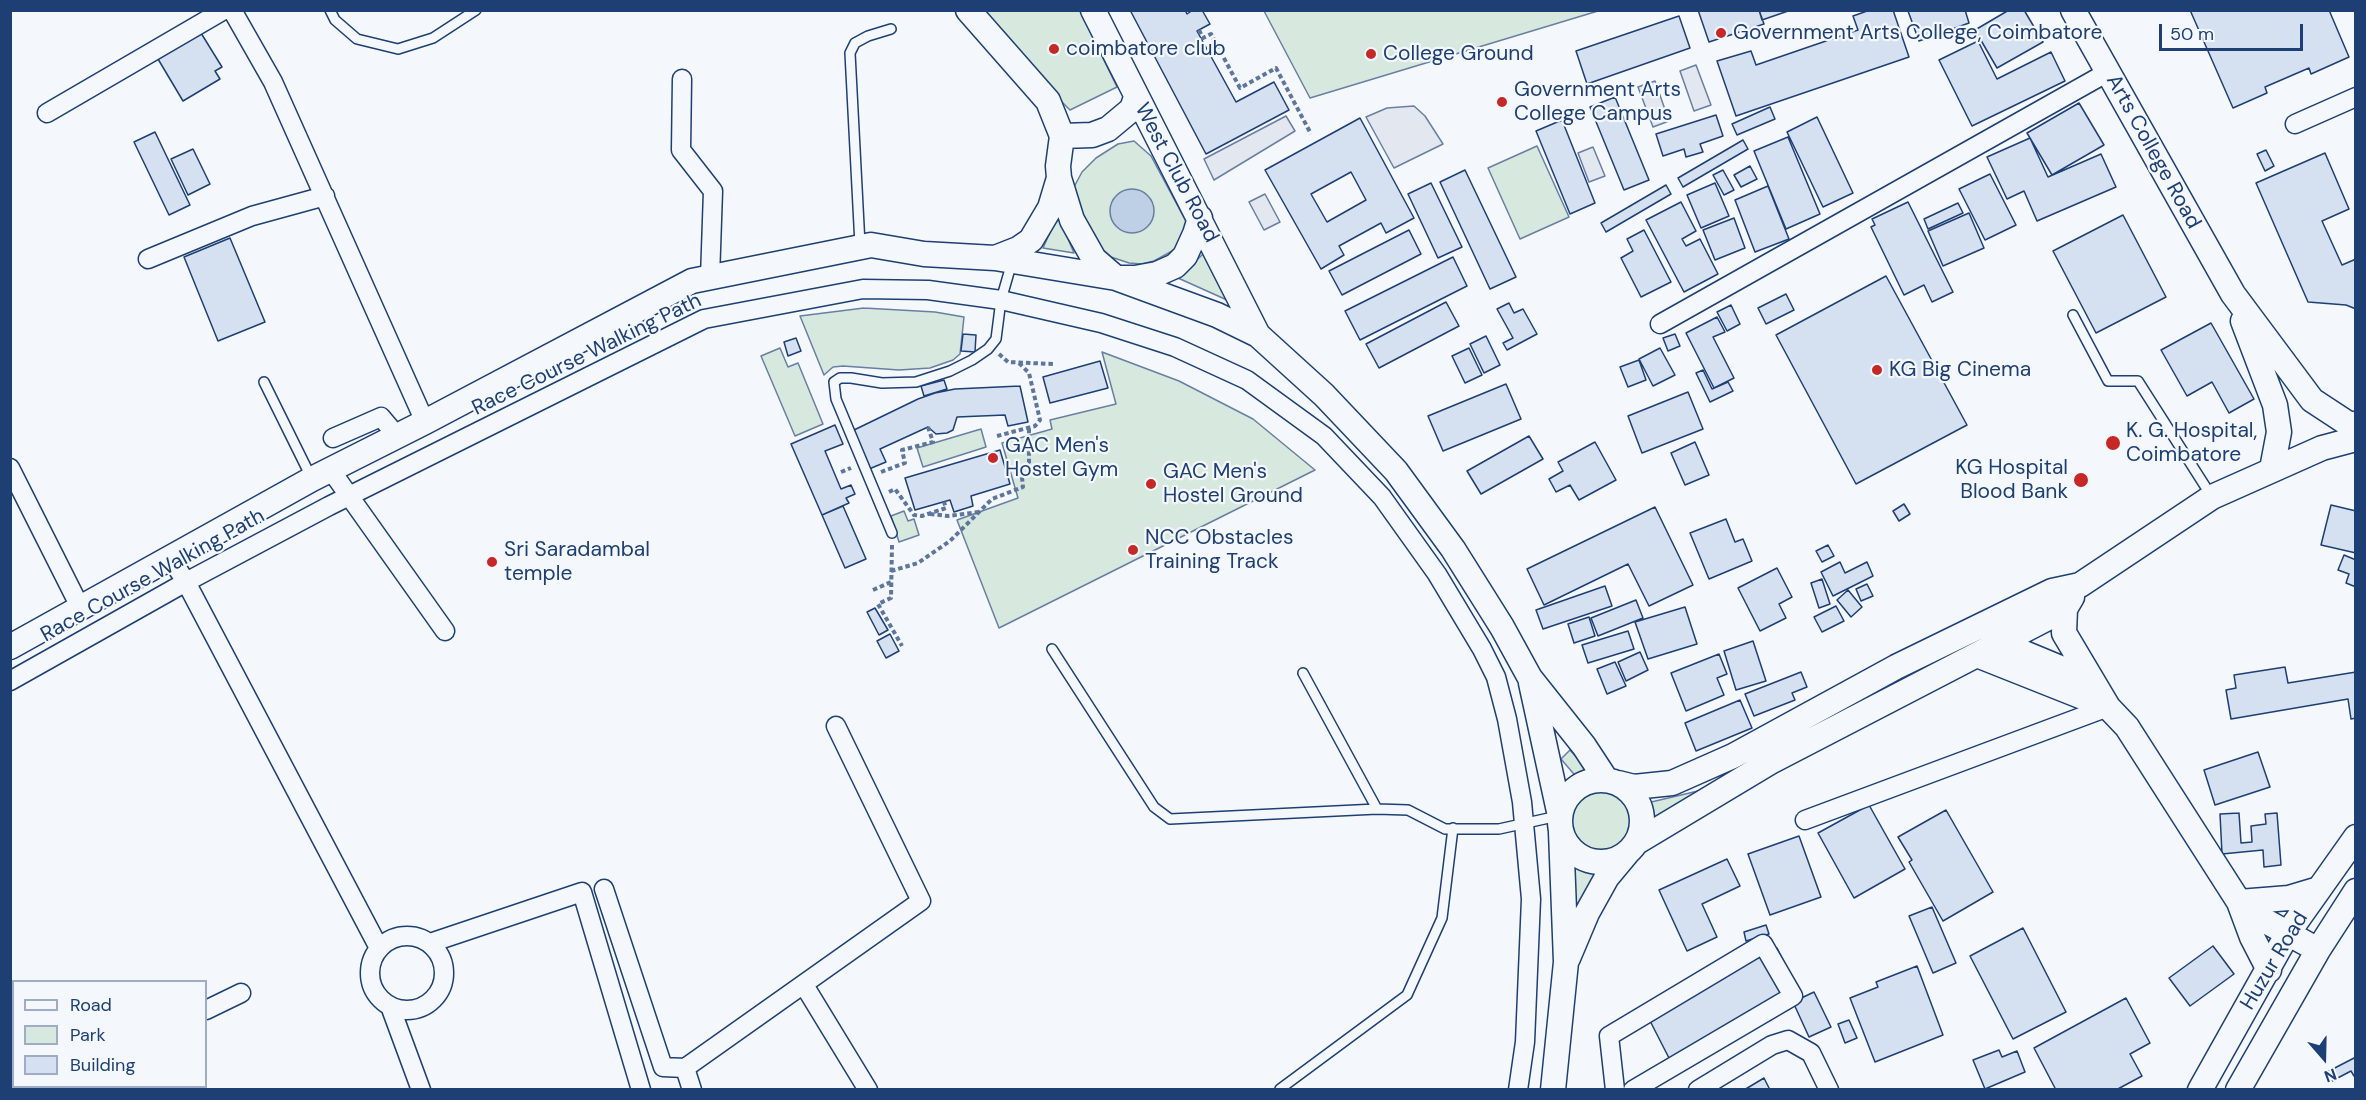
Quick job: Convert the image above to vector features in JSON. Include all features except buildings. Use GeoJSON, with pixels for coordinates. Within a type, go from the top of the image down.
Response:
{"type":"FeatureCollection","features":[{"type":"Feature","properties":{"kind":"street"},"geometry":{"type":"LineString","coordinates":[[47,113],[224,10]]}},
{"type":"Feature","properties":{"kind":"street"},"geometry":{"type":"LineString","coordinates":[[232,10],[273,82],[425,422]]}},
{"type":"Feature","properties":{"kind":"street"},"geometry":{"type":"LineString","coordinates":[[968,10],[1048,101],[1062,136],[1058,165],[1059,178],[1072,220],[1095,259],[1116,278],[1217,315],[1258,335],[1324,395],[1396,471],[1453,549],[1502,627],[1530,678],[1611,780],[1635,796],[1641,807],[1642,831],[1633,847],[1607,876],[1587,913],[1566,963]]}},
{"type":"Feature","properties":{"kind":"street","name":"West Club Road"},"geometry":{"type":"LineString","coordinates":[[1093,10],[1258,335]]}},
{"type":"Feature","properties":{"kind":"street","name":"Arts College Road"},"geometry":{"type":"LineString","coordinates":[[2073,10],[2233,294],[2312,400],[2347,423],[2355,425]]}},
{"type":"Feature","properties":{"kind":"street"},"geometry":{"type":"LineString","coordinates":[[1660,324],[2108,72]]}},
{"type":"Feature","properties":{"kind":"street"},"geometry":{"type":"LineString","coordinates":[[682,79],[681,150],[713,191],[710,278]]}},
{"type":"Feature","properties":{"kind":"street"},"geometry":{"type":"LineString","coordinates":[[2295,124],[2355,97]]}},
{"type":"Feature","properties":{"kind":"street"},"geometry":{"type":"LineString","coordinates":[[1062,136],[1092,135],[1108,129],[1132,109],[1136,98]]}},
{"type":"Feature","properties":{"kind":"street"},"geometry":{"type":"LineString","coordinates":[[1003,260],[1031,240],[1050,208],[1059,178]]}},
{"type":"Feature","properties":{"kind":"street"},"geometry":{"type":"LineString","coordinates":[[148,259],[252,216],[325,196]]}},
{"type":"Feature","properties":{"kind":"street"},"geometry":{"type":"LineString","coordinates":[[10,647],[321,474],[425,422],[692,281],[871,245],[924,254],[1003,260],[1116,278],[1135,278],[1157,274],[1175,266],[1185,256],[1200,218]]}},
{"type":"Feature","properties":{"kind":"street","name":"Race Course Walking Path"},"geometry":{"type":"LineString","coordinates":[[10,681],[186,582],[349,496],[704,319],[862,289],[928,290],[1001,300],[1101,323],[1175,347],[1247,380],[1324,436],[1383,497],[1437,574],[1482,649],[1496,677],[1507,719],[1524,823],[1531,899],[1525,1042],[1518,1089]]}},
{"type":"Feature","properties":{"kind":"street","name":"Arts College Road"},"geometry":{"type":"LineString","coordinates":[[2233,294],[2275,405],[2278,432],[2272,469]]}},
{"type":"Feature","properties":{"kind":"street"},"geometry":{"type":"LineString","coordinates":[[333,438],[381,417],[397,436]]}},
{"type":"Feature","properties":{"kind":"street"},"geometry":{"type":"LineString","coordinates":[[1553,1089],[1566,963],[1561,824],[1564,803],[1571,792],[1582,784],[1611,780],[1635,788],[1672,783],[1733,756],[1896,667],[2052,591],[2080,585],[2212,497],[2322,448],[2355,439]]}},
{"type":"Feature","properties":{"kind":"street"},"geometry":{"type":"LineString","coordinates":[[10,468],[80,607]]}},
{"type":"Feature","properties":{"kind":"street"},"geometry":{"type":"LineString","coordinates":[[321,474],[349,496],[446,632]]}},
{"type":"Feature","properties":{"kind":"street"},"geometry":{"type":"LineString","coordinates":[[170,557],[186,582],[379,948]]}},
{"type":"Feature","properties":{"kind":"street"},"geometry":{"type":"LineString","coordinates":[[2080,585],[2065,609],[2064,633],[2108,707]]}},
{"type":"Feature","properties":{"kind":"street"},"geometry":{"type":"LineString","coordinates":[[1530,678],[1566,843],[1583,858],[1595,862],[1607,862],[1772,761],[2065,609]]}},
{"type":"Feature","properties":{"kind":"street"},"geometry":{"type":"LineString","coordinates":[[2000,643],[2058,667],[2086,686],[2127,727],[2239,902],[2252,937],[2269,970]]}},
{"type":"Feature","properties":{"kind":"street"},"geometry":{"type":"LineString","coordinates":[[1977,655],[2108,707]]}},
{"type":"Feature","properties":{"kind":"street"},"geometry":{"type":"LineString","coordinates":[[1805,820],[2108,707]]}},
{"type":"Feature","properties":{"kind":"street"},"geometry":{"type":"LineString","coordinates":[[604,889],[663,1067],[685,1068],[921,901],[836,726]]}},
{"type":"Feature","properties":{"kind":"street","name":"Huzur Road"},"geometry":{"type":"LineString","coordinates":[[2200,1089],[2288,933],[2355,837]]}},
{"type":"Feature","properties":{"kind":"street"},"geometry":{"type":"LineString","coordinates":[[2239,902],[2289,898],[2319,890]]}},
{"type":"Feature","properties":{"kind":"street","name":"Huzur Road"},"geometry":{"type":"LineString","coordinates":[[2238,1089],[2318,950],[2355,891]]}},
{"type":"Feature","properties":{"kind":"street"},"geometry":{"type":"LineString","coordinates":[[430,943],[582,892],[641,1089]]}},
{"type":"Feature","properties":{"kind":"street"},"geometry":{"type":"LineString","coordinates":[[2239,902],[2260,918],[2318,950]]}},
{"type":"Feature","properties":{"kind":"street"},"geometry":{"type":"LineString","coordinates":[[402,935],[415,936],[430,943],[442,960],[445,973],[436,996],[427,1005],[415,1010],[402,1010],[380,1000],[369,979],[369,967],[379,948],[390,939],[402,935]]}},
{"type":"Feature","properties":{"kind":"street"},"geometry":{"type":"LineString","coordinates":[[1614,1089],[1618,1066],[1609,1036],[1763,944],[1793,996],[1633,1089]]}},
{"type":"Feature","properties":{"kind":"street"},"geometry":{"type":"LineString","coordinates":[[804,985],[868,1089]]}},
{"type":"Feature","properties":{"kind":"street"},"geometry":{"type":"LineString","coordinates":[[207,1010],[241,993]]}},
{"type":"Feature","properties":{"kind":"street"},"geometry":{"type":"LineString","coordinates":[[390,1006],[421,1089]]}},
{"type":"Feature","properties":{"kind":"street"},"geometry":{"type":"LineString","coordinates":[[1698,1089],[1772,1045],[1788,1041],[1811,1053],[1829,1089]]}},
{"type":"Feature","properties":{"kind":"street"},"geometry":{"type":"LineString","coordinates":[[685,1068],[692,1089]]}},
{"type":"Feature","properties":{"kind":"lane"},"geometry":{"type":"LineString","coordinates":[[330,10],[335,20],[357,39],[398,49],[433,38],[476,10]]}},
{"type":"Feature","properties":{"kind":"lane"},"geometry":{"type":"LineString","coordinates":[[860,247],[850,53],[855,43],[891,29]]}},
{"type":"Feature","properties":{"kind":"lane"},"geometry":{"type":"LineString","coordinates":[[892,532],[836,399],[834,382],[840,378],[851,378],[882,383],[916,382],[950,371],[988,349],[996,339],[1003,260]]}},
{"type":"Feature","properties":{"kind":"lane"},"geometry":{"type":"LineString","coordinates":[[2073,315],[2108,381],[2138,381],[2212,497]]}},
{"type":"Feature","properties":{"kind":"lane"},"geometry":{"type":"LineString","coordinates":[[264,382],[321,474]]}},
{"type":"Feature","properties":{"kind":"lane"},"geometry":{"type":"LineString","coordinates":[[1052,649],[1154,807],[1170,819],[1377,809],[1408,810],[1445,829],[1499,828],[1524,823],[1561,824]]}},
{"type":"Feature","properties":{"kind":"lane"},"geometry":{"type":"LineString","coordinates":[[1303,673],[1377,809]]}},
{"type":"Feature","properties":{"kind":"lane"},"geometry":{"type":"LineString","coordinates":[[1280,1089],[1407,995],[1442,918],[1454,828]]}},
{"type":"Feature","properties":{"kind":"path"},"geometry":{"type":"LineString","coordinates":[[1199,30],[1203,38],[1211,34],[1240,88],[1276,68],[1311,134]]}},
{"type":"Feature","properties":{"kind":"path"},"geometry":{"type":"LineString","coordinates":[[996,339],[999,353],[1008,362],[1053,364]]}},
{"type":"Feature","properties":{"kind":"path"},"geometry":{"type":"LineString","coordinates":[[997,435],[1039,424],[1029,373],[1018,362]]}},
{"type":"Feature","properties":{"kind":"path"},"geometry":{"type":"LineString","coordinates":[[869,477],[905,463],[902,450],[933,442],[928,427]]}},
{"type":"Feature","properties":{"kind":"path"},"geometry":{"type":"LineString","coordinates":[[891,571],[918,563],[926,558],[950,541],[992,499],[1023,487],[1021,468],[1029,462],[1029,427]]}},
{"type":"Feature","properties":{"kind":"path"},"geometry":{"type":"LineString","coordinates":[[895,489],[914,516],[930,514],[946,508],[944,502]]}},
{"type":"Feature","properties":{"kind":"path"},"geometry":{"type":"LineString","coordinates":[[930,514],[948,516],[980,512]]}},
{"type":"Feature","properties":{"kind":"path"},"geometry":{"type":"LineString","coordinates":[[892,532],[891,598],[878,604],[902,646]]}},
{"type":"Feature","properties":{"kind":"path"},"geometry":{"type":"LineString","coordinates":[[873,590],[891,582]]}},
{"type":"Feature","properties":{"kind":"green space","name":"coimbatore club"},"geometry":{"type":"Polygon","coordinates":[[[971,11],[1080,11],[1117,87],[1070,110],[971,11]]]}},
{"type":"Feature","properties":{"kind":"green space","name":"College Ground"},"geometry":{"type":"Polygon","coordinates":[[[1264,11],[1598,11],[1310,98],[1264,11]]]}},
{"type":"Feature","properties":{"kind":"green space"},"geometry":{"type":"Polygon","coordinates":[[[1134,141],[1151,156],[1189,227],[1189,232],[1174,250],[1154,261],[1142,264],[1129,263],[1111,257],[1101,248],[1080,215],[1074,187],[1082,172],[1096,158],[1118,144],[1134,141]]]}},
{"type":"Feature","properties":{"kind":"green space"},"geometry":{"type":"Polygon","coordinates":[[[1537,146],[1569,217],[1520,239],[1488,168],[1537,146]]]}},
{"type":"Feature","properties":{"kind":"green space"},"geometry":{"type":"Polygon","coordinates":[[[1058,215],[1074,253],[1043,248],[1058,215]]]}},
{"type":"Feature","properties":{"kind":"green space"},"geometry":{"type":"Polygon","coordinates":[[[1203,254],[1227,300],[1178,278],[1203,254]]]}},
{"type":"Feature","properties":{"kind":"green space"},"geometry":{"type":"Polygon","coordinates":[[[864,308],[935,312],[964,317],[960,354],[953,360],[930,368],[899,370],[843,366],[833,367],[824,375],[800,316],[864,308]]]}},
{"type":"Feature","properties":{"kind":"green space"},"geometry":{"type":"Polygon","coordinates":[[[780,348],[788,367],[798,363],[823,424],[795,436],[761,356],[780,348]]]}},
{"type":"Feature","properties":{"kind":"green space","name":"GAC Men's Hostel Ground"},"geometry":{"type":"Polygon","coordinates":[[[1102,352],[1179,381],[1253,419],[1315,470],[999,628],[957,520],[1018,498],[1002,443],[1052,429],[1050,420],[1116,404],[1102,352]]]}},
{"type":"Feature","properties":{"kind":"green space"},"geometry":{"type":"Polygon","coordinates":[[[981,429],[986,447],[923,467],[917,448],[981,429]]]}},
{"type":"Feature","properties":{"kind":"green space"},"geometry":{"type":"Polygon","coordinates":[[[904,511],[908,521],[914,519],[919,535],[899,542],[891,516],[904,511]]]}},
{"type":"Feature","properties":{"kind":"green space"},"geometry":{"type":"Polygon","coordinates":[[[1570,750],[1590,772],[1579,780],[1561,759],[1570,750]]]}},
{"type":"Feature","properties":{"kind":"green space"},"geometry":{"type":"Polygon","coordinates":[[[1602,786],[1621,792],[1631,802],[1637,821],[1631,840],[1621,850],[1602,856],[1583,850],[1573,840],[1567,821],[1573,802],[1583,792],[1602,786]]]}},
{"type":"Feature","properties":{"kind":"green space"},"geometry":{"type":"Polygon","coordinates":[[[1715,787],[1653,823],[1648,814],[1647,803],[1715,787]]]}},
{"type":"Feature","properties":{"kind":"green space"},"geometry":{"type":"Polygon","coordinates":[[[1588,866],[1600,873],[1570,941],[1573,867],[1588,866]]]}},
{"type":"Feature","properties":{"kind":"shaded area"},"geometry":{"type":"Polygon","coordinates":[[[1696,65],[1711,105],[1694,111],[1680,71],[1696,65]]]}},
{"type":"Feature","properties":{"kind":"shaded area"},"geometry":{"type":"Polygon","coordinates":[[[1655,81],[1669,121],[1653,127],[1638,87],[1655,81]]]}},
{"type":"Feature","properties":{"kind":"shaded area"},"geometry":{"type":"Polygon","coordinates":[[[1414,106],[1425,116],[1443,144],[1394,168],[1366,117],[1387,108],[1414,106]]]}},
{"type":"Feature","properties":{"kind":"shaded area"},"geometry":{"type":"Polygon","coordinates":[[[1286,116],[1295,131],[1214,180],[1204,159],[1286,116]]]}},
{"type":"Feature","properties":{"kind":"shaded area"},"geometry":{"type":"Polygon","coordinates":[[[1593,147],[1605,176],[1589,182],[1578,153],[1593,147]]]}},
{"type":"Feature","properties":{"kind":"shaded area"},"geometry":{"type":"Polygon","coordinates":[[[1265,194],[1280,222],[1264,230],[1249,202],[1265,194]]]}},
{"type":"Feature","properties":{"kind":"water"},"geometry":{"type":"Polygon","coordinates":[[[1132,189],[1147,196],[1154,211],[1147,226],[1132,233],[1117,226],[1110,211],[1117,196],[1132,189]]]}},
{"type":"Feature","properties":{"kind":"place","name":"Government Arts College, Coimbatore"},"geometry":{"type":"Point","coordinates":[1721,33]}},
{"type":"Feature","properties":{"kind":"place","name":"coimbatore club"},"geometry":{"type":"Point","coordinates":[1054,49]}},
{"type":"Feature","properties":{"kind":"place","name":"College Ground"},"geometry":{"type":"Point","coordinates":[1371,54]}},
{"type":"Feature","properties":{"kind":"place","name":"Government Arts College Campus"},"geometry":{"type":"Point","coordinates":[1502,102]}},
{"type":"Feature","properties":{"kind":"place","name":"KG Big Cinema"},"geometry":{"type":"Point","coordinates":[1877,370]}},
{"type":"Feature","properties":{"kind":"place","name":"K. G. Hospital, Coimbatore"},"geometry":{"type":"Point","coordinates":[2113,443]}},
{"type":"Feature","properties":{"kind":"place","name":"GAC Men's Hostel Gym"},"geometry":{"type":"Point","coordinates":[993,458]}},
{"type":"Feature","properties":{"kind":"place","name":"KG Hospital Blood Bank"},"geometry":{"type":"Point","coordinates":[2081,480]}},
{"type":"Feature","properties":{"kind":"place","name":"GAC Men's Hostel Ground"},"geometry":{"type":"Point","coordinates":[1151,484]}},
{"type":"Feature","properties":{"kind":"place","name":"NCC Obstacles Training Track"},"geometry":{"type":"Point","coordinates":[1133,550]}},
{"type":"Feature","properties":{"kind":"place","name":"Sri Saradambal temple"},"geometry":{"type":"Point","coordinates":[492,562]}}]}
